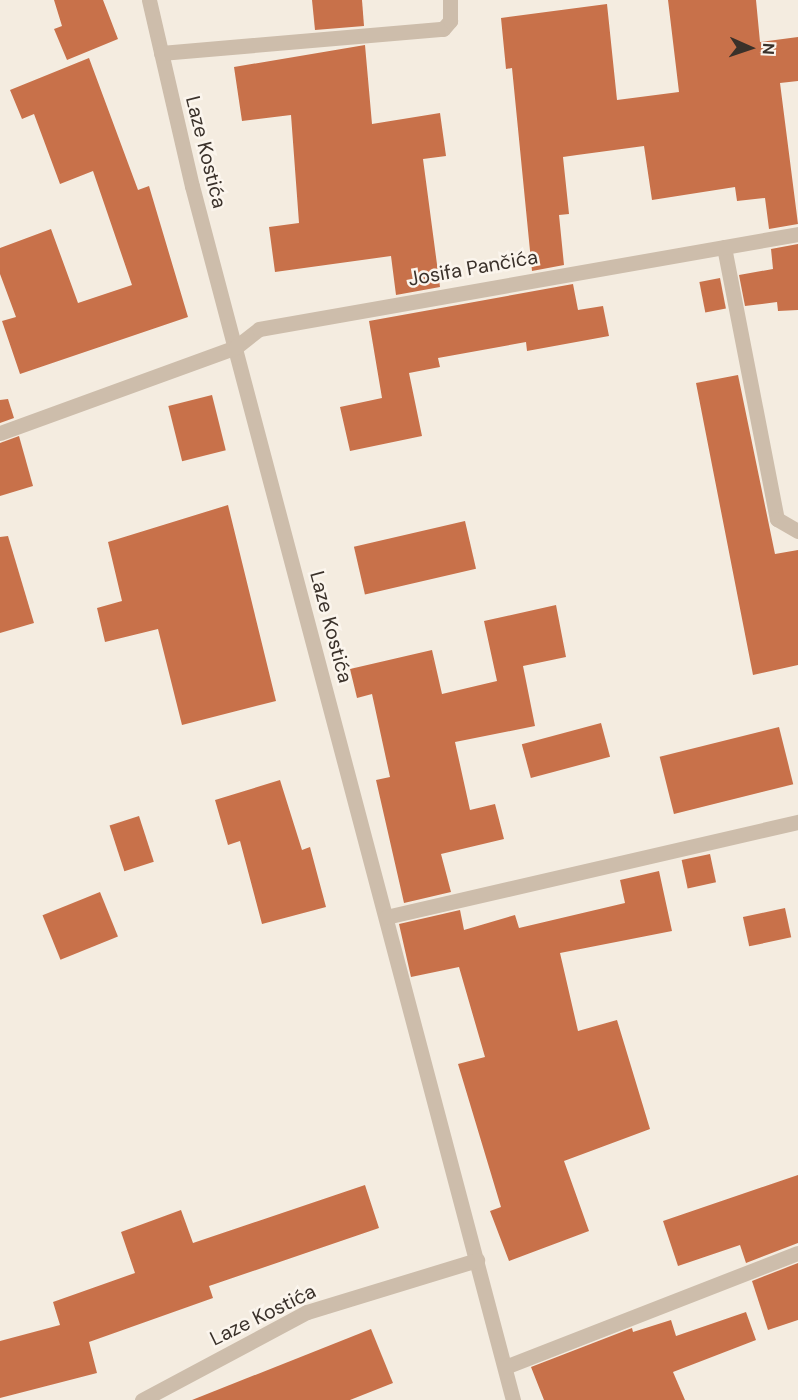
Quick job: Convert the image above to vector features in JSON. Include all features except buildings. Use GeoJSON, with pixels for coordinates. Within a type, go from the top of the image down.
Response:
{"type":"FeatureCollection","features":[{"type":"Feature","properties":{"kind":"street","name":"Laze Kostića"},"geometry":{"type":"LineString","coordinates":[[149,0],[236,347],[513,1400]]}},
{"type":"Feature","properties":{"kind":"street"},"geometry":{"type":"LineString","coordinates":[[161,53],[443,29],[450,21],[450,0]]}},
{"type":"Feature","properties":{"kind":"street","name":"Josifa Pančića"},"geometry":{"type":"LineString","coordinates":[[236,347],[259,329],[292,321],[798,234]]}},
{"type":"Feature","properties":{"kind":"street"},"geometry":{"type":"LineString","coordinates":[[724,247],[777,519],[798,531]]}},
{"type":"Feature","properties":{"kind":"street"},"geometry":{"type":"LineString","coordinates":[[0,433],[236,347]]}},
{"type":"Feature","properties":{"kind":"street"},"geometry":{"type":"LineString","coordinates":[[386,917],[798,822]]}},
{"type":"Feature","properties":{"kind":"street"},"geometry":{"type":"LineString","coordinates":[[505,1367],[798,1253]]}},
{"type":"Feature","properties":{"kind":"street","name":"Laze Kostića"},"geometry":{"type":"LineString","coordinates":[[142,1400],[307,1312],[477,1260]]}}]}
